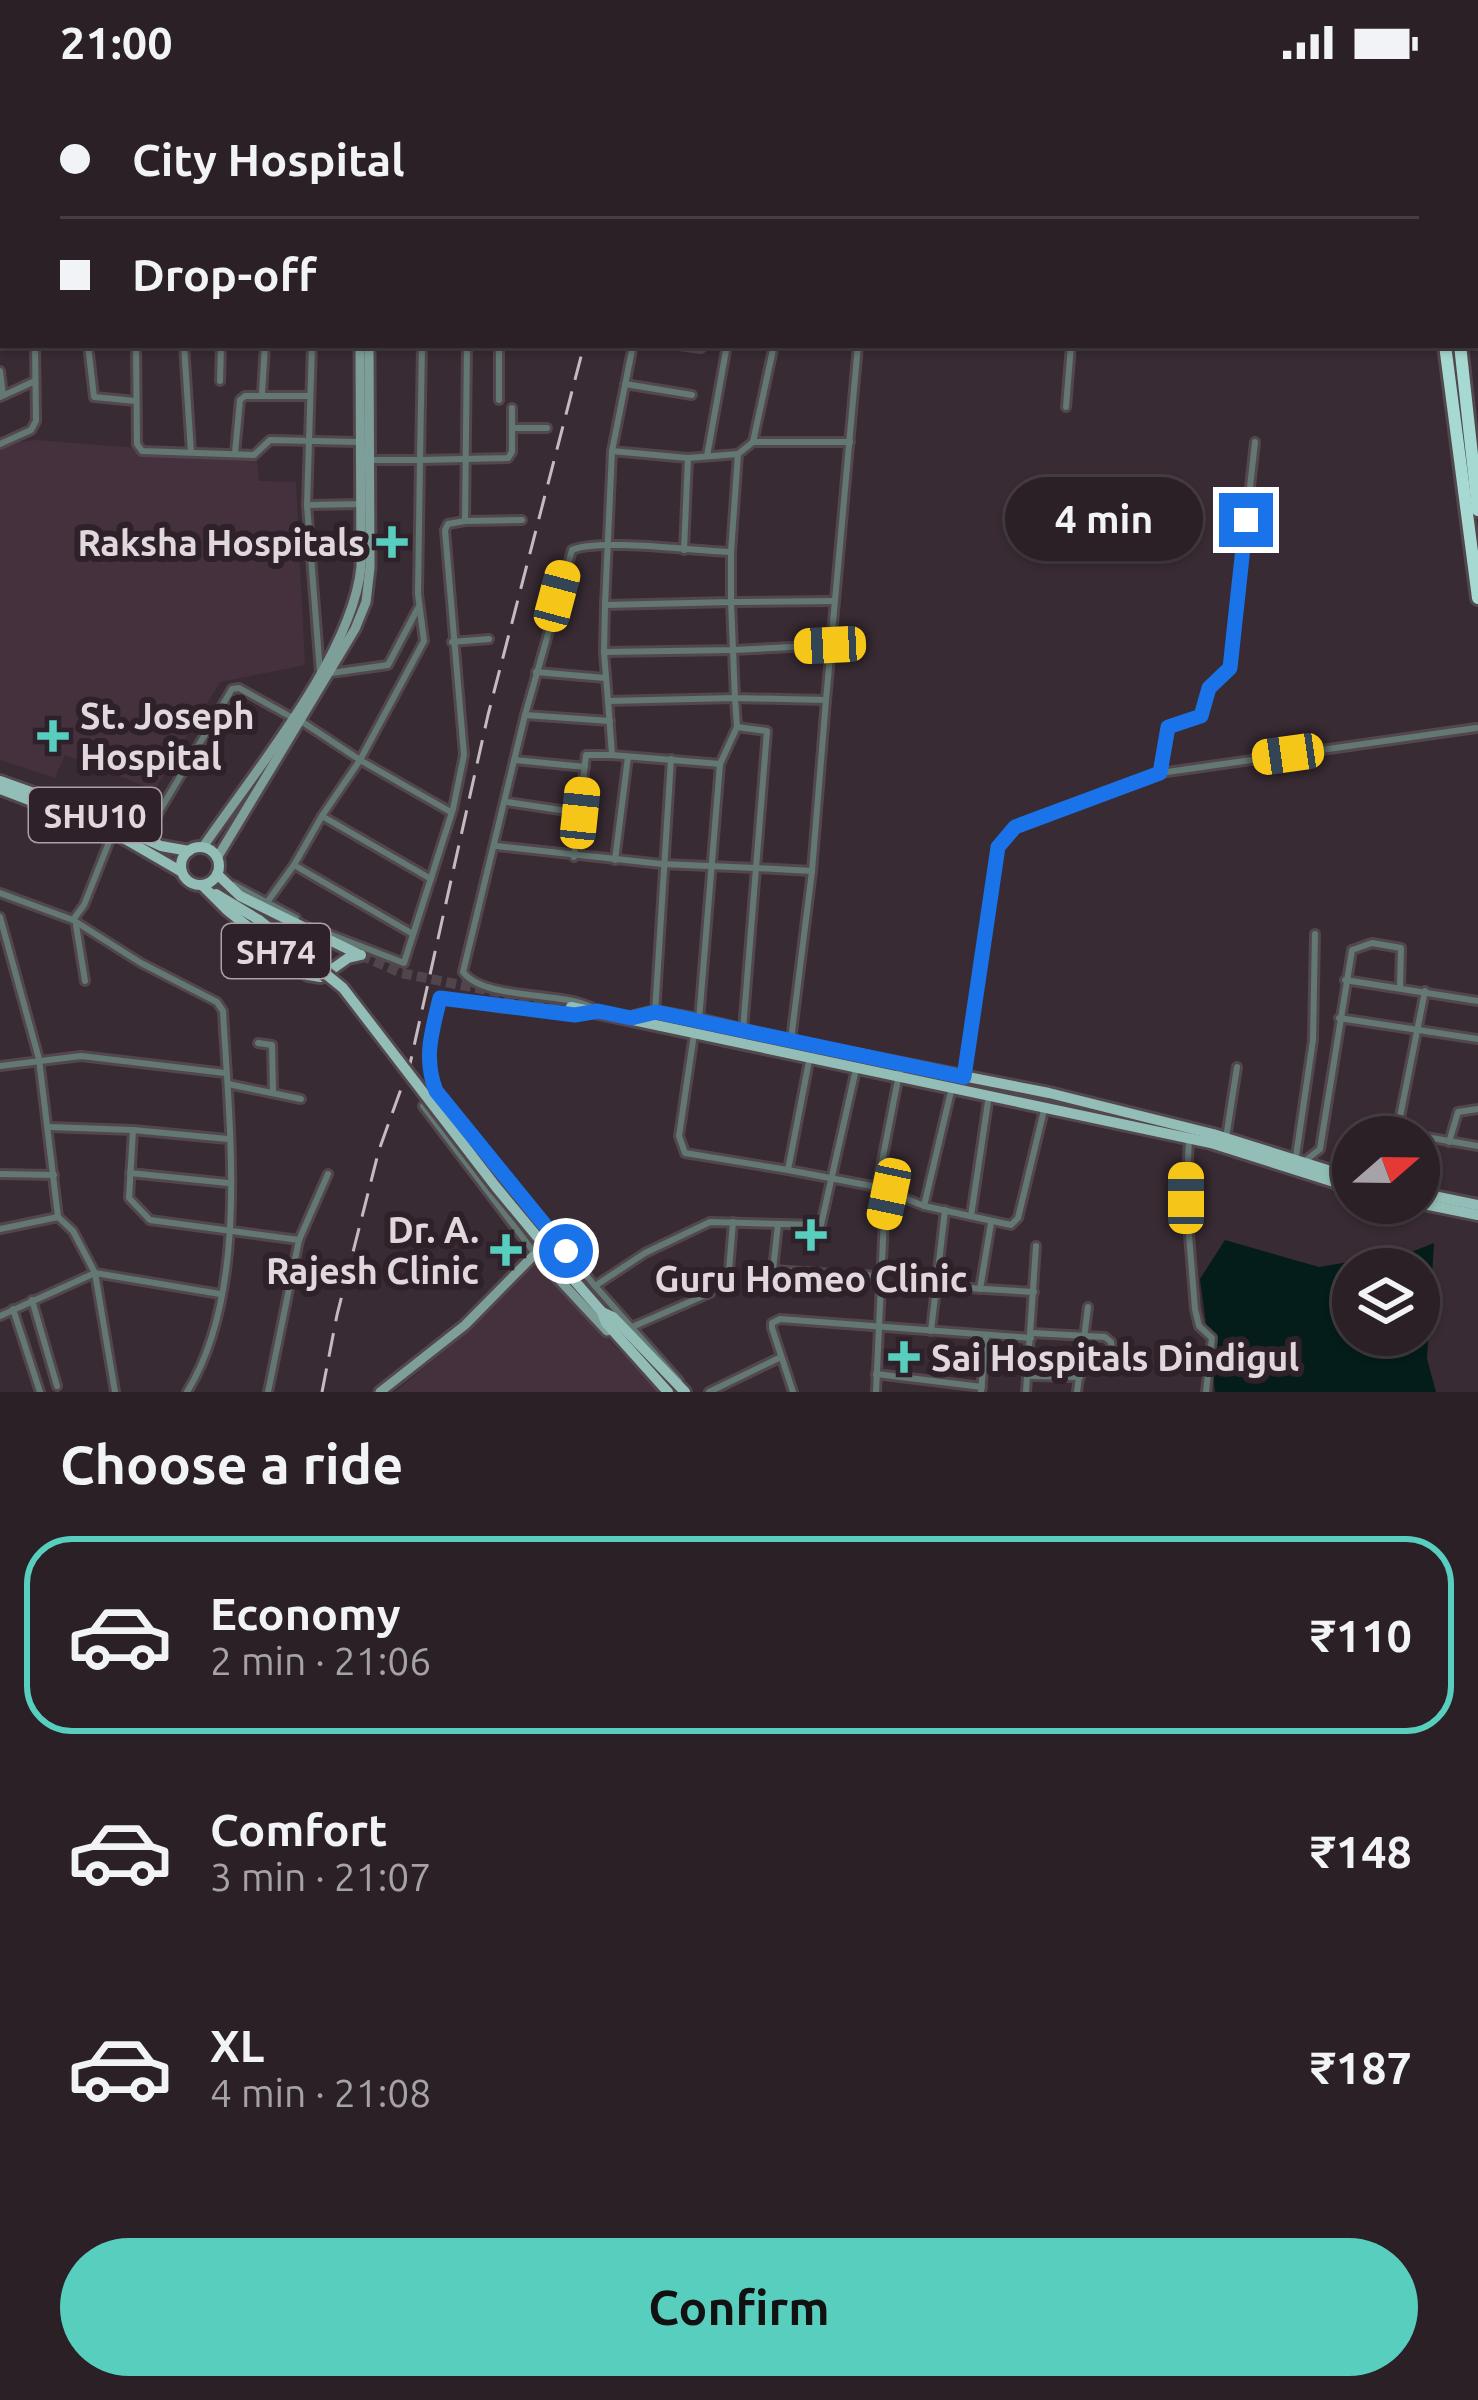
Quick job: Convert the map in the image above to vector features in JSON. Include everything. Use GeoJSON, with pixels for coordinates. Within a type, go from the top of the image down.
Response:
{"type":"FeatureCollection","features":[{"type":"Feature","properties":{"kind":"highway"},"geometry":{"type":"LineString","coordinates":[[1445,348],[1478,598]]}},
{"type":"Feature","properties":{"kind":"highway"},"geometry":{"type":"LineString","coordinates":[[1460,348],[1478,510]]}},
{"type":"Feature","properties":{"kind":"main road"},"geometry":{"type":"LineString","coordinates":[[360,348],[358,442],[364,504]]}},
{"type":"Feature","properties":{"kind":"main road"},"geometry":{"type":"LineString","coordinates":[[203,847],[326,674],[356,599],[367,460],[369,348]]}},
{"type":"Feature","properties":{"kind":"main road"},"geometry":{"type":"LineString","coordinates":[[212,875],[296,719]]}},
{"type":"Feature","properties":{"kind":"main road","name":"SHU10"},"geometry":{"type":"LineString","coordinates":[[0,785],[87,812],[143,839],[189,850],[203,847],[212,875],[231,902],[343,988],[496,1187],[668,1392]]}},
{"type":"Feature","properties":{"kind":"main road","name":"SHU10"},"geometry":{"type":"LineString","coordinates":[[0,785],[113,832],[187,879],[212,875]]}},
{"type":"Feature","properties":{"kind":"main road","name":"SHU10"},"geometry":{"type":"LineString","coordinates":[[182,872],[189,850]]}},
{"type":"Feature","properties":{"kind":"main road","name":"SH74"},"geometry":{"type":"LineString","coordinates":[[212,875],[240,896],[361,955],[348,958],[321,977],[308,974],[223,908],[212,875]]}},
{"type":"Feature","properties":{"kind":"main road"},"geometry":{"type":"LineString","coordinates":[[571,1006],[631,1018],[699,1020],[743,1030],[809,1060],[900,1071]]}},
{"type":"Feature","properties":{"kind":"main road"},"geometry":{"type":"LineString","coordinates":[[655,1019],[694,1034],[789,1048],[959,1084],[1049,1093],[1226,1138],[1332,1180]]}},
{"type":"Feature","properties":{"kind":"main road"},"geometry":{"type":"LineString","coordinates":[[959,1084],[989,1095],[1332,1173]]}},
{"type":"Feature","properties":{"kind":"main road"},"geometry":{"type":"LineString","coordinates":[[1440,1197],[1478,1205]]}},
{"type":"Feature","properties":{"kind":"main road"},"geometry":{"type":"LineString","coordinates":[[1440,1207],[1478,1215]]}},
{"type":"Feature","properties":{"kind":"main road"},"geometry":{"type":"LineString","coordinates":[[380,1392],[465,1325],[536,1256],[634,1360],[648,1366]]}},
{"type":"Feature","properties":{"kind":"main road","name":"SHU10"},"geometry":{"type":"LineString","coordinates":[[602,1312],[613,1317],[684,1391]]}},
{"type":"Feature","properties":{"kind":"street"},"geometry":{"type":"LineString","coordinates":[[0,444],[34,427],[34,348]]}},
{"type":"Feature","properties":{"kind":"street"},"geometry":{"type":"LineString","coordinates":[[88,348],[94,397],[135,401]]}},
{"type":"Feature","properties":{"kind":"street"},"geometry":{"type":"LineString","coordinates":[[136,348],[139,448],[257,454],[269,440],[358,442]]}},
{"type":"Feature","properties":{"kind":"street"},"geometry":{"type":"LineString","coordinates":[[184,348],[191,452]]}},
{"type":"Feature","properties":{"kind":"street"},"geometry":{"type":"LineString","coordinates":[[220,381],[221,348]]}},
{"type":"Feature","properties":{"kind":"street"},"geometry":{"type":"LineString","coordinates":[[262,393],[265,348]]}},
{"type":"Feature","properties":{"kind":"street"},"geometry":{"type":"LineString","coordinates":[[312,348],[307,505],[326,674],[388,665],[419,605]]}},
{"type":"Feature","properties":{"kind":"street"},"geometry":{"type":"LineString","coordinates":[[267,902],[360,760],[424,641],[419,605],[422,348]]}},
{"type":"Feature","properties":{"kind":"street"},"geometry":{"type":"LineString","coordinates":[[465,521],[467,348]]}},
{"type":"Feature","properties":{"kind":"street"},"geometry":{"type":"LineString","coordinates":[[499,400],[500,348]]}},
{"type":"Feature","properties":{"kind":"street"},"geometry":{"type":"LineString","coordinates":[[612,755],[604,652],[606,547],[613,451],[632,348]]}},
{"type":"Feature","properties":{"kind":"street"},"geometry":{"type":"LineString","coordinates":[[706,455],[726,348]]}},
{"type":"Feature","properties":{"kind":"street"},"geometry":{"type":"LineString","coordinates":[[753,442],[773,348]]}},
{"type":"Feature","properties":{"kind":"street"},"geometry":{"type":"LineString","coordinates":[[789,1048],[812,872],[858,348]]}},
{"type":"Feature","properties":{"kind":"street"},"geometry":{"type":"LineString","coordinates":[[1066,407],[1071,348]]}},
{"type":"Feature","properties":{"kind":"street"},"geometry":{"type":"LineString","coordinates":[[0,371],[1,396],[35,381]]}},
{"type":"Feature","properties":{"kind":"street"},"geometry":{"type":"LineString","coordinates":[[625,384],[692,395]]}},
{"type":"Feature","properties":{"kind":"street"},"geometry":{"type":"LineString","coordinates":[[235,453],[240,400],[262,393],[310,396]]}},
{"type":"Feature","properties":{"kind":"street"},"geometry":{"type":"LineString","coordinates":[[367,460],[508,458],[512,407]]}},
{"type":"Feature","properties":{"kind":"street"},"geometry":{"type":"LineString","coordinates":[[512,428],[547,428]]}},
{"type":"Feature","properties":{"kind":"street"},"geometry":{"type":"LineString","coordinates":[[613,451],[688,458],[738,454],[753,442],[851,442]]}},
{"type":"Feature","properties":{"kind":"street"},"geometry":{"type":"LineString","coordinates":[[1160,773],[1168,727],[1201,716],[1209,688],[1230,668],[1255,442]]}},
{"type":"Feature","properties":{"kind":"street"},"geometry":{"type":"LineString","coordinates":[[699,1020],[720,764],[736,727],[731,552],[738,454]]}},
{"type":"Feature","properties":{"kind":"street"},"geometry":{"type":"LineString","coordinates":[[683,550],[688,458]]}},
{"type":"Feature","properties":{"kind":"street"},"geometry":{"type":"LineString","coordinates":[[307,505],[364,504]]}},
{"type":"Feature","properties":{"kind":"street"},"geometry":{"type":"LineString","coordinates":[[212,875],[315,928],[404,963],[453,808],[464,754],[445,530],[448,524],[465,521],[522,520]]}},
{"type":"Feature","properties":{"kind":"street"},"geometry":{"type":"LineString","coordinates":[[598,1011],[578,1000],[494,988],[468,979],[463,972],[568,557],[576,547],[731,552]]}},
{"type":"Feature","properties":{"kind":"street"},"geometry":{"type":"LineString","coordinates":[[605,605],[833,601]]}},
{"type":"Feature","properties":{"kind":"street"},"geometry":{"type":"LineString","coordinates":[[452,642],[489,639]]}},
{"type":"Feature","properties":{"kind":"street"},"geometry":{"type":"LineString","coordinates":[[604,652],[830,645]]}},
{"type":"Feature","properties":{"kind":"street"},"geometry":{"type":"LineString","coordinates":[[536,672],[606,678]]}},
{"type":"Feature","properties":{"kind":"street"},"geometry":{"type":"LineString","coordinates":[[143,839],[232,689],[239,688],[449,812]]}},
{"type":"Feature","properties":{"kind":"street"},"geometry":{"type":"LineString","coordinates":[[608,701],[826,700]]}},
{"type":"Feature","properties":{"kind":"street"},"geometry":{"type":"LineString","coordinates":[[525,715],[610,721]]}},
{"type":"Feature","properties":{"kind":"street"},"geometry":{"type":"LineString","coordinates":[[736,727],[764,729],[768,734],[743,1030]]}},
{"type":"Feature","properties":{"kind":"street"},"geometry":{"type":"LineString","coordinates":[[924,1206],[959,1084],[998,847],[1006,833],[1160,773],[1477,728]]}},
{"type":"Feature","properties":{"kind":"street"},"geometry":{"type":"LineString","coordinates":[[574,856],[586,755],[720,764]]}},
{"type":"Feature","properties":{"kind":"street"},"geometry":{"type":"LineString","coordinates":[[615,860],[628,757]]}},
{"type":"Feature","properties":{"kind":"street"},"geometry":{"type":"LineString","coordinates":[[655,1019],[671,759]]}},
{"type":"Feature","properties":{"kind":"street"},"geometry":{"type":"LineString","coordinates":[[514,760],[585,767]]}},
{"type":"Feature","properties":{"kind":"street"},"geometry":{"type":"LineString","coordinates":[[507,802],[580,813]]}},
{"type":"Feature","properties":{"kind":"street"},"geometry":{"type":"LineString","coordinates":[[322,816],[432,880]]}},
{"type":"Feature","properties":{"kind":"street"},"geometry":{"type":"LineString","coordinates":[[85,982],[74,921],[113,832]]}},
{"type":"Feature","properties":{"kind":"street"},"geometry":{"type":"LineString","coordinates":[[496,847],[662,864],[812,872]]}},
{"type":"Feature","properties":{"kind":"street"},"geometry":{"type":"LineString","coordinates":[[294,865],[414,934]]}},
{"type":"Feature","properties":{"kind":"street"},"geometry":{"type":"LineString","coordinates":[[0,893],[74,921],[220,1006],[227,1084],[229,1229],[211,1345],[191,1391]]}},
{"type":"Feature","properties":{"kind":"street"},"geometry":{"type":"LineString","coordinates":[[0,917],[39,1059],[58,1216],[73,1231],[95,1273],[115,1392]]}},
{"type":"Feature","properties":{"kind":"street"},"geometry":{"type":"LineString","coordinates":[[1298,1166],[1313,1040],[1315,934]]}},
{"type":"Feature","properties":{"kind":"street"},"geometry":{"type":"LineString","coordinates":[[1298,1166],[1320,1149],[1352,950],[1372,943],[1402,950],[1400,988]]}},
{"type":"Feature","properties":{"kind":"street"},"geometry":{"type":"LineString","coordinates":[[1346,980],[1478,1000]]}},
{"type":"Feature","properties":{"kind":"street"},"geometry":{"type":"LineString","coordinates":[[1400,1116],[1425,992]]}},
{"type":"Feature","properties":{"kind":"street"},"geometry":{"type":"LineString","coordinates":[[598,1011],[575,1015],[440,998],[428,1048],[429,1072],[436,1091],[595,1286],[677,1374],[684,1391]]}},
{"type":"Feature","properties":{"kind":"street"},"geometry":{"type":"LineString","coordinates":[[1339,1018],[1478,1039]]}},
{"type":"Feature","properties":{"kind":"street"},"geometry":{"type":"LineString","coordinates":[[694,1034],[682,1106],[681,1147],[685,1153],[877,1186],[924,1206],[991,1222],[1011,1225],[1018,1218],[1049,1093]]}},
{"type":"Feature","properties":{"kind":"street"},"geometry":{"type":"LineString","coordinates":[[258,1043],[272,1045],[273,1092]]}},
{"type":"Feature","properties":{"kind":"street"},"geometry":{"type":"LineString","coordinates":[[0,1066],[81,1056],[225,1073]]}},
{"type":"Feature","properties":{"kind":"street"},"geometry":{"type":"LineString","coordinates":[[788,1170],[809,1060]]}},
{"type":"Feature","properties":{"kind":"street"},"geometry":{"type":"LineString","coordinates":[[1226,1138],[1238,1066]]}},
{"type":"Feature","properties":{"kind":"street"},"geometry":{"type":"LineString","coordinates":[[595,1286],[688,1230],[710,1222],[821,1225],[856,1069]]}},
{"type":"Feature","properties":{"kind":"street"},"geometry":{"type":"LineString","coordinates":[[877,1186],[900,1071]]}},
{"type":"Feature","properties":{"kind":"street"},"geometry":{"type":"LineString","coordinates":[[227,1084],[301,1099]]}},
{"type":"Feature","properties":{"kind":"street"},"geometry":{"type":"LineString","coordinates":[[436,1091],[423,1106],[536,1256]]}},
{"type":"Feature","properties":{"kind":"street"},"geometry":{"type":"LineString","coordinates":[[970,1216],[989,1095]]}},
{"type":"Feature","properties":{"kind":"street"},"geometry":{"type":"LineString","coordinates":[[1449,1142],[1458,1112],[1478,1109]]}},
{"type":"Feature","properties":{"kind":"street"},"geometry":{"type":"LineString","coordinates":[[50,1127],[228,1139]]}},
{"type":"Feature","properties":{"kind":"street"},"geometry":{"type":"LineString","coordinates":[[133,1130],[129,1198],[150,1220],[299,1240]]}},
{"type":"Feature","properties":{"kind":"street"},"geometry":{"type":"LineString","coordinates":[[1189,1139],[1186,1198],[1195,1309],[1199,1326],[1210,1334],[1213,1346],[1207,1392]]}},
{"type":"Feature","properties":{"kind":"street"},"geometry":{"type":"LineString","coordinates":[[1440,1141],[1478,1146]]}},
{"type":"Feature","properties":{"kind":"street"},"geometry":{"type":"LineString","coordinates":[[130,1173],[229,1183]]}},
{"type":"Feature","properties":{"kind":"street"},"geometry":{"type":"LineString","coordinates":[[0,1174],[54,1175]]}},
{"type":"Feature","properties":{"kind":"street"},"geometry":{"type":"LineString","coordinates":[[268,1392],[299,1240],[328,1174]]}},
{"type":"Feature","properties":{"kind":"street"},"geometry":{"type":"LineString","coordinates":[[491,1197],[508,1180]]}},
{"type":"Feature","properties":{"kind":"street"},"geometry":{"type":"LineString","coordinates":[[876,1392],[889,1194]]}},
{"type":"Feature","properties":{"kind":"street"},"geometry":{"type":"LineString","coordinates":[[932,1331],[945,1210]]}},
{"type":"Feature","properties":{"kind":"street"},"geometry":{"type":"LineString","coordinates":[[0,1229],[58,1216]]}},
{"type":"Feature","properties":{"kind":"street"},"geometry":{"type":"LineString","coordinates":[[728,1282],[733,1222]]}},
{"type":"Feature","properties":{"kind":"street"},"geometry":{"type":"LineString","coordinates":[[980,1289],[991,1222]]}},
{"type":"Feature","properties":{"kind":"street"},"geometry":{"type":"LineString","coordinates":[[778,1225],[773,1270],[834,1274]]}},
{"type":"Feature","properties":{"kind":"street"},"geometry":{"type":"LineString","coordinates":[[1026,1392],[1036,1246]]}},
{"type":"Feature","properties":{"kind":"street"},"geometry":{"type":"LineString","coordinates":[[0,1316],[95,1273],[221,1294]]}},
{"type":"Feature","properties":{"kind":"street"},"geometry":{"type":"LineString","coordinates":[[859,1275],[882,1276]]}},
{"type":"Feature","properties":{"kind":"street"},"geometry":{"type":"LineString","coordinates":[[936,1286],[1034,1292]]}},
{"type":"Feature","properties":{"kind":"street"},"geometry":{"type":"LineString","coordinates":[[632,1327],[710,1293]]}},
{"type":"Feature","properties":{"kind":"street"},"geometry":{"type":"LineString","coordinates":[[32,1300],[57,1386]]}},
{"type":"Feature","properties":{"kind":"street"},"geometry":{"type":"LineString","coordinates":[[1077,1392],[1088,1307]]}},
{"type":"Feature","properties":{"kind":"street"},"geometry":{"type":"LineString","coordinates":[[13,1309],[40,1392]]}},
{"type":"Feature","properties":{"kind":"street"},"geometry":{"type":"LineString","coordinates":[[793,1392],[772,1328],[775,1320],[878,1324],[986,1337],[1106,1337],[1113,1359]]}},
{"type":"Feature","properties":{"kind":"street"},"geometry":{"type":"LineString","coordinates":[[876,1374],[982,1389],[986,1337]]}},
{"type":"Feature","properties":{"kind":"street"},"geometry":{"type":"LineString","coordinates":[[709,1392],[781,1357]]}},
{"type":"Feature","properties":{"kind":"street"},"geometry":{"type":"LineString","coordinates":[[1081,1360],[1142,1358]]}},
{"type":"Feature","properties":{"kind":"street"},"geometry":{"type":"LineString","coordinates":[[1028,1376],[1080,1377]]}},
{"type":"Feature","properties":{"kind":"shaded area"},"geometry":{"type":"Polygon","coordinates":[[[35,440],[257,457],[259,481],[296,482],[305,665],[220,682],[155,790],[65,755],[55,778],[0,760],[0,445],[35,440]]]}},
{"type":"Feature","properties":{"kind":"shaded area"},"geometry":{"type":"Polygon","coordinates":[[[1225,1240],[1319,1267],[1332,1265],[1332,1356],[1427,1356],[1436,1392],[1215,1392],[1200,1279],[1225,1240]]]}},
{"type":"Feature","properties":{"kind":"shaded area"},"geometry":{"type":"Polygon","coordinates":[[[536,1264],[659,1392],[395,1392],[472,1328],[536,1264]]]}},
{"type":"Feature","properties":{"kind":"tunnel"},"geometry":{"type":"LineString","coordinates":[[361,955],[401,973],[571,1007]]}},
{"type":"Feature","properties":{"kind":"railway"},"geometry":{"type":"LineString","coordinates":[[322,1392],[379,1150],[410,1064],[488,715],[583,348]]}},
{"type":"Feature","properties":{"kind":"place","name":"Raksha Hospitals"},"geometry":{"type":"Point","coordinates":[392,542]}},
{"type":"Feature","properties":{"kind":"place","name":"St. Joseph Hospital"},"geometry":{"type":"Point","coordinates":[53,736]}},
{"type":"Feature","properties":{"kind":"place","name":"Guru Homeo Clinic"},"geometry":{"type":"Point","coordinates":[811,1235]}},
{"type":"Feature","properties":{"kind":"place","name":"Dr. A. Rajesh Clinic"},"geometry":{"type":"Point","coordinates":[506,1250]}},
{"type":"Feature","properties":{"kind":"place","name":"Sai Hospitals Dindigul"},"geometry":{"type":"Point","coordinates":[904,1357]}},
{"type":"Feature","properties":{"kind":"route"},"geometry":{"type":"LineString","coordinates":[[566,1251],[436,1091],[428,1048],[440,998],[575,1015],[598,1011],[631,1018],[656,1012],[964,1077],[998,847],[1015,827],[1160,773],[1168,727],[1201,716],[1209,688],[1230,668],[1246,520]]}}]}
